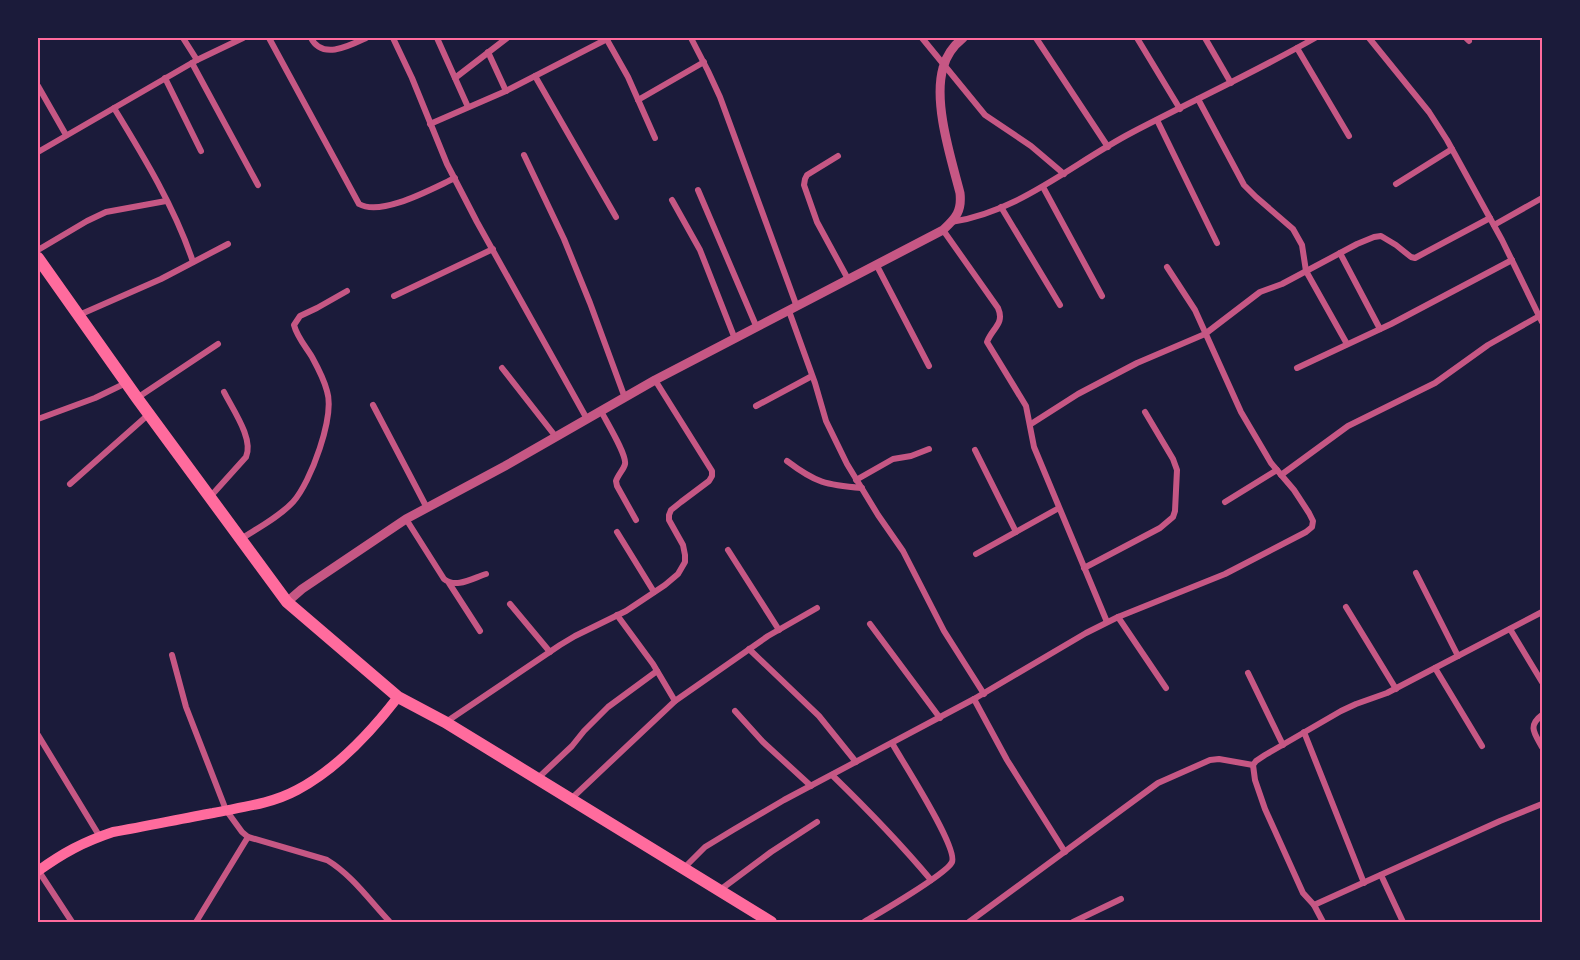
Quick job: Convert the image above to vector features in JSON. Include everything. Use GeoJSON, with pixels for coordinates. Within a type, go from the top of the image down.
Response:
{"type":"FeatureCollection","features":[{"type":"Feature","properties":{"kind":"highway"},"geometry":{"type":"LineString","coordinates":[[38,258],[126,383],[287,602],[398,697],[445,723],[771,922]]}},
{"type":"Feature","properties":{"kind":"main road"},"geometry":{"type":"LineString","coordinates":[[38,870],[64,853],[114,832],[268,802],[297,790],[341,759],[398,697]]}},
{"type":"Feature","properties":{"kind":"street"},"geometry":{"type":"LineString","coordinates":[[183,38],[258,185]]}},
{"type":"Feature","properties":{"kind":"street"},"geometry":{"type":"LineString","coordinates":[[38,152],[195,61],[243,38]]}},
{"type":"Feature","properties":{"kind":"street"},"geometry":{"type":"LineString","coordinates":[[269,38],[359,204],[365,207],[399,203],[455,178]]}},
{"type":"Feature","properties":{"kind":"street"},"geometry":{"type":"LineString","coordinates":[[311,38],[319,48],[327,50],[343,48],[366,38]]}},
{"type":"Feature","properties":{"kind":"street"},"geometry":{"type":"LineString","coordinates":[[393,38],[455,178],[587,419]]}},
{"type":"Feature","properties":{"kind":"street"},"geometry":{"type":"LineString","coordinates":[[437,38],[468,107]]}},
{"type":"Feature","properties":{"kind":"street"},"geometry":{"type":"LineString","coordinates":[[455,78],[507,38]]}},
{"type":"Feature","properties":{"kind":"street"},"geometry":{"type":"LineString","coordinates":[[430,124],[506,91],[607,38],[622,65],[655,138]]}},
{"type":"Feature","properties":{"kind":"street"},"geometry":{"type":"LineString","coordinates":[[691,38],[720,97],[793,309],[826,421],[846,464],[903,551],[944,631],[984,693]]}},
{"type":"Feature","properties":{"kind":"street"},"geometry":{"type":"LineString","coordinates":[[922,38],[985,116],[1031,146],[1064,174]]}},
{"type":"Feature","properties":{"kind":"street"},"geometry":{"type":"LineString","coordinates":[[287,602],[302,589],[406,519],[655,380],[943,230],[959,211],[961,203],[942,119],[940,86],[944,64],[951,50],[963,38]]}},
{"type":"Feature","properties":{"kind":"street"},"geometry":{"type":"LineString","coordinates":[[1036,38],[1108,147]]}},
{"type":"Feature","properties":{"kind":"street"},"geometry":{"type":"LineString","coordinates":[[1137,38],[1180,109]]}},
{"type":"Feature","properties":{"kind":"street"},"geometry":{"type":"LineString","coordinates":[[1204,38],[1231,83]]}},
{"type":"Feature","properties":{"kind":"street"},"geometry":{"type":"LineString","coordinates":[[951,222],[970,219],[1042,187],[1130,133],[1315,38]]}},
{"type":"Feature","properties":{"kind":"street"},"geometry":{"type":"LineString","coordinates":[[1224,501],[1279,472],[1348,426],[1435,383],[1488,345],[1541,318],[1494,225],[1429,112],[1369,38]]}},
{"type":"Feature","properties":{"kind":"street"},"geometry":{"type":"LineString","coordinates":[[1297,48],[1349,136]]}},
{"type":"Feature","properties":{"kind":"street"},"geometry":{"type":"LineString","coordinates":[[488,52],[506,91]]}},
{"type":"Feature","properties":{"kind":"street"},"geometry":{"type":"LineString","coordinates":[[638,100],[704,62]]}},
{"type":"Feature","properties":{"kind":"street"},"geometry":{"type":"LineString","coordinates":[[535,76],[616,217]]}},
{"type":"Feature","properties":{"kind":"street"},"geometry":{"type":"LineString","coordinates":[[165,78],[201,151]]}},
{"type":"Feature","properties":{"kind":"street"},"geometry":{"type":"LineString","coordinates":[[38,86],[66,135]]}},
{"type":"Feature","properties":{"kind":"street"},"geometry":{"type":"LineString","coordinates":[[1198,99],[1244,184],[1298,235],[1306,271],[1347,345]]}},
{"type":"Feature","properties":{"kind":"street"},"geometry":{"type":"LineString","coordinates":[[114,108],[146,162],[184,236],[193,262]]}},
{"type":"Feature","properties":{"kind":"street"},"geometry":{"type":"LineString","coordinates":[[1157,120],[1218,243]]}},
{"type":"Feature","properties":{"kind":"street"},"geometry":{"type":"LineString","coordinates":[[1396,184],[1452,150]]}},
{"type":"Feature","properties":{"kind":"street"},"geometry":{"type":"LineString","coordinates":[[524,155],[564,239],[625,398]]}},
{"type":"Feature","properties":{"kind":"street"},"geometry":{"type":"LineString","coordinates":[[838,156],[807,175],[804,185],[817,222],[849,279]]}},
{"type":"Feature","properties":{"kind":"street"},"geometry":{"type":"LineString","coordinates":[[1042,187],[1102,296]]}},
{"type":"Feature","properties":{"kind":"street"},"geometry":{"type":"LineString","coordinates":[[698,190],[757,328]]}},
{"type":"Feature","properties":{"kind":"street"},"geometry":{"type":"LineString","coordinates":[[1494,225],[1542,198]]}},
{"type":"Feature","properties":{"kind":"street"},"geometry":{"type":"LineString","coordinates":[[672,200],[700,250],[735,339]]}},
{"type":"Feature","properties":{"kind":"street"},"geometry":{"type":"LineString","coordinates":[[38,250],[87,220],[106,212],[166,201]]}},
{"type":"Feature","properties":{"kind":"street"},"geometry":{"type":"LineString","coordinates":[[1001,207],[1060,305]]}},
{"type":"Feature","properties":{"kind":"street"},"geometry":{"type":"LineString","coordinates":[[1030,424],[1137,363],[1206,334],[1260,292],[1282,284],[1357,244],[1381,236],[1415,258],[1490,218]]}},
{"type":"Feature","properties":{"kind":"street"},"geometry":{"type":"LineString","coordinates":[[943,230],[1001,315],[1001,320],[987,342],[1026,406],[1034,447],[1107,622]]}},
{"type":"Feature","properties":{"kind":"street"},"geometry":{"type":"LineString","coordinates":[[78,315],[148,285],[228,244]]}},
{"type":"Feature","properties":{"kind":"street"},"geometry":{"type":"LineString","coordinates":[[394,296],[493,249]]}},
{"type":"Feature","properties":{"kind":"street"},"geometry":{"type":"LineString","coordinates":[[1341,253],[1380,329]]}},
{"type":"Feature","properties":{"kind":"street"},"geometry":{"type":"LineString","coordinates":[[1297,368],[1380,329],[1512,260]]}},
{"type":"Feature","properties":{"kind":"street"},"geometry":{"type":"LineString","coordinates":[[876,264],[929,366]]}},
{"type":"Feature","properties":{"kind":"street"},"geometry":{"type":"LineString","coordinates":[[684,869],[705,847],[784,800],[940,718],[1107,622],[1225,574],[1312,527],[1313,521],[1294,490],[1267,456],[1241,412],[1195,310],[1167,267]]}},
{"type":"Feature","properties":{"kind":"street"},"geometry":{"type":"LineString","coordinates":[[240,539],[292,503],[303,487],[319,451],[326,428],[330,401],[321,375],[294,326],[300,316],[347,291]]}},
{"type":"Feature","properties":{"kind":"street"},"geometry":{"type":"LineString","coordinates":[[137,398],[218,344]]}},
{"type":"Feature","properties":{"kind":"street"},"geometry":{"type":"LineString","coordinates":[[502,368],[556,437]]}},
{"type":"Feature","properties":{"kind":"street"},"geometry":{"type":"LineString","coordinates":[[756,406],[812,376]]}},
{"type":"Feature","properties":{"kind":"street"},"geometry":{"type":"LineString","coordinates":[[445,723],[575,636],[616,615],[678,574],[685,562],[683,545],[669,520],[669,515],[671,510],[709,480],[712,471],[655,380]]}},
{"type":"Feature","properties":{"kind":"street"},"geometry":{"type":"LineString","coordinates":[[38,419],[95,398],[126,383]]}},
{"type":"Feature","properties":{"kind":"street"},"geometry":{"type":"LineString","coordinates":[[210,497],[246,457],[248,451],[243,429],[224,392]]}},
{"type":"Feature","properties":{"kind":"street"},"geometry":{"type":"LineString","coordinates":[[373,405],[427,508]]}},
{"type":"Feature","properties":{"kind":"street"},"geometry":{"type":"LineString","coordinates":[[601,411],[626,460],[616,481],[636,520]]}},
{"type":"Feature","properties":{"kind":"street"},"geometry":{"type":"LineString","coordinates":[[1084,568],[1160,528],[1173,517],[1177,470],[1146,412]]}},
{"type":"Feature","properties":{"kind":"street"},"geometry":{"type":"LineString","coordinates":[[70,484],[149,414]]}},
{"type":"Feature","properties":{"kind":"street"},"geometry":{"type":"LineString","coordinates":[[856,480],[892,459],[911,456],[929,449]]}},
{"type":"Feature","properties":{"kind":"street"},"geometry":{"type":"LineString","coordinates":[[975,450],[1016,532]]}},
{"type":"Feature","properties":{"kind":"street"},"geometry":{"type":"LineString","coordinates":[[787,461],[819,482],[861,488]]}},
{"type":"Feature","properties":{"kind":"street"},"geometry":{"type":"LineString","coordinates":[[976,554],[1059,508]]}},
{"type":"Feature","properties":{"kind":"street"},"geometry":{"type":"LineString","coordinates":[[406,519],[480,631]]}},
{"type":"Feature","properties":{"kind":"street"},"geometry":{"type":"LineString","coordinates":[[617,532],[654,592]]}},
{"type":"Feature","properties":{"kind":"street"},"geometry":{"type":"LineString","coordinates":[[728,550],[779,630]]}},
{"type":"Feature","properties":{"kind":"street"},"geometry":{"type":"LineString","coordinates":[[1416,573],[1458,656]]}},
{"type":"Feature","properties":{"kind":"street"},"geometry":{"type":"LineString","coordinates":[[449,583],[453,584],[486,574]]}},
{"type":"Feature","properties":{"kind":"street"},"geometry":{"type":"LineString","coordinates":[[510,604],[550,652]]}},
{"type":"Feature","properties":{"kind":"street"},"geometry":{"type":"LineString","coordinates":[[1346,607],[1396,689]]}},
{"type":"Feature","properties":{"kind":"street"},"geometry":{"type":"LineString","coordinates":[[571,800],[675,701],[749,649],[817,608]]}},
{"type":"Feature","properties":{"kind":"street"},"geometry":{"type":"LineString","coordinates":[[1323,922],[1298,882],[1265,809],[1254,780],[1253,765],[1256,760],[1348,708],[1396,689],[1542,612]]}},
{"type":"Feature","properties":{"kind":"street"},"geometry":{"type":"LineString","coordinates":[[616,615],[657,671],[675,701]]}},
{"type":"Feature","properties":{"kind":"street"},"geometry":{"type":"LineString","coordinates":[[1118,617],[1166,688]]}},
{"type":"Feature","properties":{"kind":"street"},"geometry":{"type":"LineString","coordinates":[[870,624],[940,718]]}},
{"type":"Feature","properties":{"kind":"street"},"geometry":{"type":"LineString","coordinates":[[1510,630],[1542,682]]}},
{"type":"Feature","properties":{"kind":"street"},"geometry":{"type":"LineString","coordinates":[[749,649],[819,716],[856,762]]}},
{"type":"Feature","properties":{"kind":"street"},"geometry":{"type":"LineString","coordinates":[[172,655],[186,708],[226,810],[242,832],[248,837],[327,860],[337,866],[389,921]]}},
{"type":"Feature","properties":{"kind":"street"},"geometry":{"type":"LineString","coordinates":[[1435,668],[1482,746]]}},
{"type":"Feature","properties":{"kind":"street"},"geometry":{"type":"LineString","coordinates":[[537,779],[608,707],[657,671]]}},
{"type":"Feature","properties":{"kind":"street"},"geometry":{"type":"LineString","coordinates":[[1248,673],[1283,744]]}},
{"type":"Feature","properties":{"kind":"street"},"geometry":{"type":"LineString","coordinates":[[974,699],[1007,760],[1065,852]]}},
{"type":"Feature","properties":{"kind":"street"},"geometry":{"type":"LineString","coordinates":[[735,711],[763,742],[811,786]]}},
{"type":"Feature","properties":{"kind":"street"},"geometry":{"type":"LineString","coordinates":[[1542,715],[1534,723],[1533,728],[1542,747]]}},
{"type":"Feature","properties":{"kind":"street"},"geometry":{"type":"LineString","coordinates":[[1304,732],[1364,883]]}},
{"type":"Feature","properties":{"kind":"street"},"geometry":{"type":"LineString","coordinates":[[38,735],[100,837]]}},
{"type":"Feature","properties":{"kind":"street"},"geometry":{"type":"LineString","coordinates":[[864,922],[931,880],[951,865],[953,860],[941,826],[892,743]]}},
{"type":"Feature","properties":{"kind":"street"},"geometry":{"type":"LineString","coordinates":[[969,922],[1151,788],[1210,760],[1219,759],[1253,765]]}},
{"type":"Feature","properties":{"kind":"street"},"geometry":{"type":"LineString","coordinates":[[832,775],[875,817],[931,880]]}},
{"type":"Feature","properties":{"kind":"street"},"geometry":{"type":"LineString","coordinates":[[1314,905],[1542,804]]}},
{"type":"Feature","properties":{"kind":"street"},"geometry":{"type":"LineString","coordinates":[[719,891],[771,852],[817,822]]}},
{"type":"Feature","properties":{"kind":"street"},"geometry":{"type":"LineString","coordinates":[[196,922],[248,837]]}},
{"type":"Feature","properties":{"kind":"street"},"geometry":{"type":"LineString","coordinates":[[38,870],[72,922]]}},
{"type":"Feature","properties":{"kind":"street"},"geometry":{"type":"LineString","coordinates":[[1381,875],[1403,922]]}},
{"type":"Feature","properties":{"kind":"street"},"geometry":{"type":"LineString","coordinates":[[1073,922],[1121,899]]}}]}
